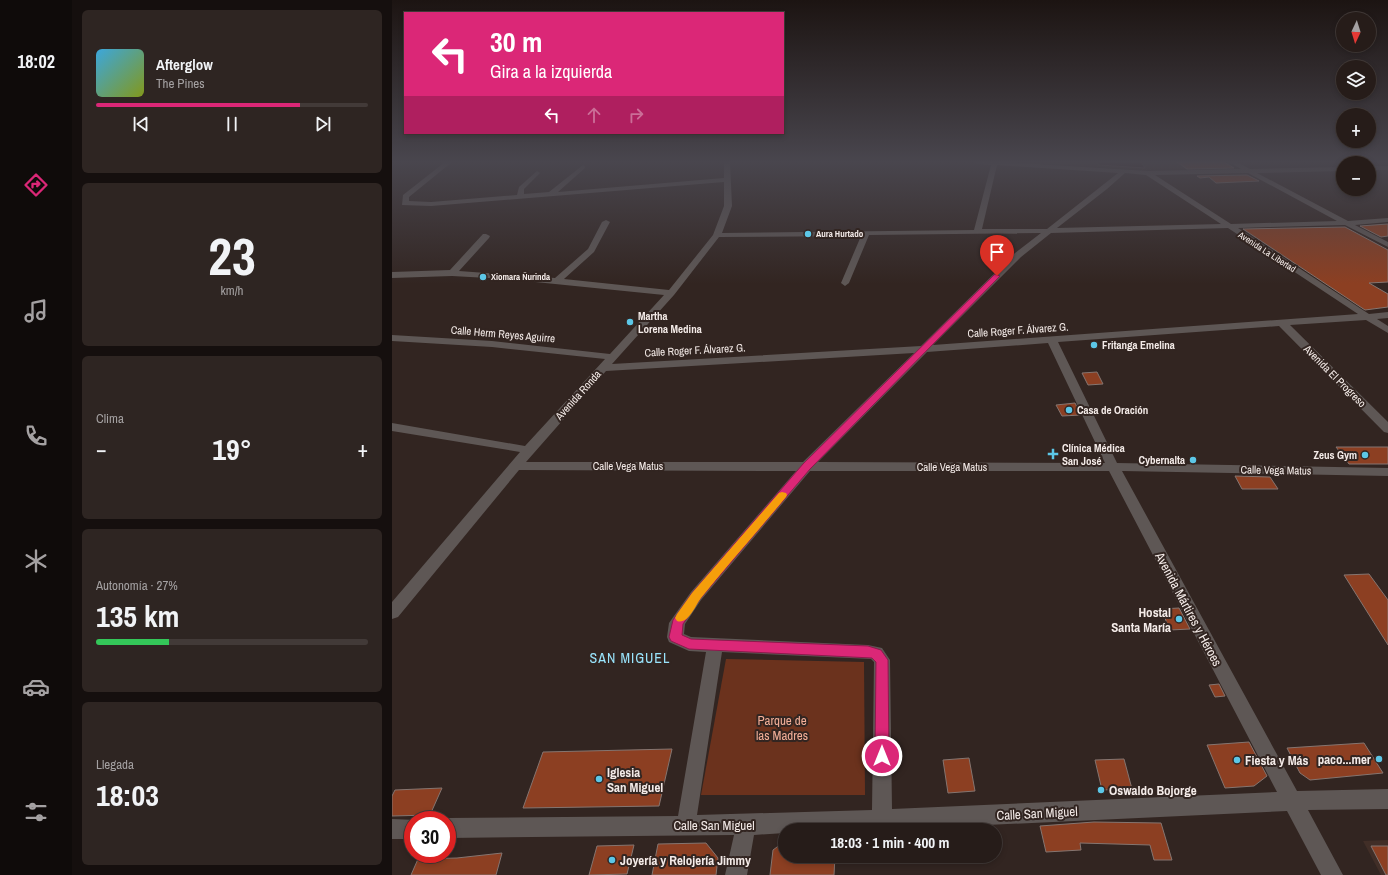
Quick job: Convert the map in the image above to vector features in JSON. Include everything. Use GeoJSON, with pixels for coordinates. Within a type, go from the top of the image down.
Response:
{"type":"FeatureCollection","features":[{"type":"Feature","properties":{"kind":"street"},"geometry":{"type":"LineString","coordinates":[[405,203],[444,203]]}},
{"type":"Feature","properties":{"kind":"street","name":"Avenida Ronda"},"geometry":{"type":"LineString","coordinates":[[392,613],[528,450],[671,293],[717,235],[728,203]]}},
{"type":"Feature","properties":{"kind":"street"},"geometry":{"type":"LineString","coordinates":[[977,232],[984,203]]}},
{"type":"Feature","properties":{"kind":"street"},"geometry":{"type":"LineString","coordinates":[[882,820],[882,660],[876,653],[689,644],[675,637],[677,623],[696,596],[807,466],[1018,255],[1085,203]]}},
{"type":"Feature","properties":{"kind":"street","name":"Avenida La Libertad"},"geometry":{"type":"LineString","coordinates":[[1192,203],[1388,330]]}},
{"type":"Feature","properties":{"kind":"street"},"geometry":{"type":"LineString","coordinates":[[1308,203],[1388,245]]}},
{"type":"Feature","properties":{"kind":"street"},"geometry":{"type":"LineString","coordinates":[[717,235],[1048,231],[1346,223],[1388,220]]}},
{"type":"Feature","properties":{"kind":"street"},"geometry":{"type":"LineString","coordinates":[[556,281],[591,250],[606,222]]}},
{"type":"Feature","properties":{"kind":"street"},"geometry":{"type":"LineString","coordinates":[[845,283],[866,233]]}},
{"type":"Feature","properties":{"kind":"street"},"geometry":{"type":"LineString","coordinates":[[452,273],[486,236]]}},
{"type":"Feature","properties":{"kind":"street"},"geometry":{"type":"LineString","coordinates":[[392,274],[452,273],[556,281],[671,293]]}},
{"type":"Feature","properties":{"kind":"street","name":"Calle Roger F. Álvarez G."},"geometry":{"type":"LineString","coordinates":[[602,368],[925,349],[1283,324],[1388,315]]}},
{"type":"Feature","properties":{"kind":"street","name":"Avenida El Progreso"},"geometry":{"type":"LineString","coordinates":[[1283,324],[1388,429]]}},
{"type":"Feature","properties":{"kind":"street","name":"Calle Herm Reyes Aguirre"},"geometry":{"type":"LineString","coordinates":[[392,338],[492,344],[612,357]]}},
{"type":"Feature","properties":{"kind":"street","name":"Avenida Mártires y Héroes"},"geometry":{"type":"LineString","coordinates":[[1052,340],[1113,467],[1332,875]]}},
{"type":"Feature","properties":{"kind":"street"},"geometry":{"type":"LineString","coordinates":[[392,427],[528,450]]}},
{"type":"Feature","properties":{"kind":"street","name":"Calle Vega Matus"},"geometry":{"type":"LineString","coordinates":[[516,466],[1113,467],[1388,472]]}},
{"type":"Feature","properties":{"kind":"street"},"geometry":{"type":"LineString","coordinates":[[686,825],[715,646]]}},
{"type":"Feature","properties":{"kind":"street","name":"Calle San Miguel"},"geometry":{"type":"LineString","coordinates":[[456,828],[746,825],[1292,801],[1388,799]]}},
{"type":"Feature","properties":{"kind":"street"},"geometry":{"type":"LineString","coordinates":[[736,875],[746,825]]}},
{"type":"Feature","properties":{"kind":"street"},"geometry":{"type":"LineString","coordinates":[[392,829],[404,829]]}},
{"type":"Feature","properties":{"kind":"shaded area"},"geometry":{"type":"Polygon","coordinates":[[[1388,840],[1388,875],[1381,875],[1363,841],[1388,840]]]}},
{"type":"Feature","properties":{"kind":"green space","name":"Parque de las Madres"},"geometry":{"type":"Polygon","coordinates":[[[726,659],[864,662],[865,795],[701,795],[726,659]]]}},
{"type":"Feature","properties":{"kind":"building"},"geometry":{"type":"Polygon","coordinates":[[[1388,224],[1388,236],[1381,237],[1360,226],[1388,224]]]}},
{"type":"Feature","properties":{"kind":"building"},"geometry":{"type":"Polygon","coordinates":[[[1345,227],[1388,250],[1388,282],[1369,283],[1388,294],[1388,307],[1365,310],[1243,229],[1345,227]]]}},
{"type":"Feature","properties":{"kind":"building"},"geometry":{"type":"Polygon","coordinates":[[[1097,372],[1103,384],[1088,385],[1082,373],[1097,372]]]}},
{"type":"Feature","properties":{"kind":"building","name":"Casa de Oración"},"geometry":{"type":"Polygon","coordinates":[[[1075,403],[1081,415],[1062,416],[1056,405],[1075,403]]]}},
{"type":"Feature","properties":{"kind":"building","name":"Zeus Gym"},"geometry":{"type":"Polygon","coordinates":[[[1336,447],[1388,447],[1388,464],[1349,464],[1336,447]]]}},
{"type":"Feature","properties":{"kind":"building"},"geometry":{"type":"Polygon","coordinates":[[[1235,476],[1270,477],[1278,489],[1242,489],[1235,476]]]}},
{"type":"Feature","properties":{"kind":"building"},"geometry":{"type":"Polygon","coordinates":[[[1369,574],[1388,600],[1388,645],[1344,575],[1369,574]]]}},
{"type":"Feature","properties":{"kind":"building","name":"Hostal Santa María"},"geometry":{"type":"Polygon","coordinates":[[[1179,608],[1190,629],[1170,630],[1161,609],[1179,608]]]}},
{"type":"Feature","properties":{"kind":"building"},"geometry":{"type":"Polygon","coordinates":[[[1219,684],[1225,696],[1215,697],[1209,685],[1219,684]]]}},
{"type":"Feature","properties":{"kind":"building","name":"Fiesta y Más"},"geometry":{"type":"Polygon","coordinates":[[[1249,742],[1267,776],[1254,786],[1225,788],[1207,745],[1249,742]]]}},
{"type":"Feature","properties":{"kind":"building"},"geometry":{"type":"Polygon","coordinates":[[[1364,743],[1383,773],[1310,780],[1300,773],[1287,748],[1364,743]]]}},
{"type":"Feature","properties":{"kind":"building","name":"Iglesia San Miguel"},"geometry":{"type":"Polygon","coordinates":[[[672,749],[659,806],[523,808],[543,752],[672,749]]]}},
{"type":"Feature","properties":{"kind":"building"},"geometry":{"type":"Polygon","coordinates":[[[969,758],[975,791],[948,793],[943,760],[969,758]]]}},
{"type":"Feature","properties":{"kind":"building"},"geometry":{"type":"Polygon","coordinates":[[[1124,759],[1132,789],[1102,790],[1095,760],[1124,759]]]}},
{"type":"Feature","properties":{"kind":"building"},"geometry":{"type":"Polygon","coordinates":[[[442,788],[432,811],[404,811],[404,816],[392,816],[392,796],[395,790],[442,788]]]}},
{"type":"Feature","properties":{"kind":"building"},"geometry":{"type":"Polygon","coordinates":[[[1094,822],[1161,823],[1172,860],[1154,860],[1150,845],[1080,843],[1081,850],[1046,852],[1040,826],[1094,822]]]}},
{"type":"Feature","properties":{"kind":"building"},"geometry":{"type":"Polygon","coordinates":[[[706,843],[718,858],[716,875],[652,875],[658,844],[706,843]]]}},
{"type":"Feature","properties":{"kind":"building","name":"Joyería y Relojería Jimmy"},"geometry":{"type":"Polygon","coordinates":[[[634,845],[627,874],[589,875],[597,846],[634,845]]]}},
{"type":"Feature","properties":{"kind":"building"},"geometry":{"type":"Polygon","coordinates":[[[778,846],[778,863],[835,863],[834,875],[770,875],[773,850],[778,846]]]}},
{"type":"Feature","properties":{"kind":"building"},"geometry":{"type":"Polygon","coordinates":[[[1371,846],[1388,846],[1388,875],[1386,875],[1371,846]]]}},
{"type":"Feature","properties":{"kind":"building"},"geometry":{"type":"Polygon","coordinates":[[[502,853],[496,875],[411,875],[416,863],[456,863],[457,858],[502,853]]]}},
{"type":"Feature","properties":{"kind":"slow traffic"},"geometry":{"type":"LineString","coordinates":[[681,618],[696,596],[782,495]]}},
{"type":"Feature","properties":{"kind":"place","name":"Aura Hurtado"},"geometry":{"type":"Point","coordinates":[808,234]}},
{"type":"Feature","properties":{"kind":"place","name":"Xiomara Ñurinda"},"geometry":{"type":"Point","coordinates":[483,277]}},
{"type":"Feature","properties":{"kind":"place","name":"Martha Lorena Medina"},"geometry":{"type":"Point","coordinates":[630,322]}},
{"type":"Feature","properties":{"kind":"place","name":"Fritanga Emelina"},"geometry":{"type":"Point","coordinates":[1094,345]}},
{"type":"Feature","properties":{"kind":"place","name":"Casa de Oración"},"geometry":{"type":"Point","coordinates":[1069,410]}},
{"type":"Feature","properties":{"kind":"place","name":"Clínica Médica San José"},"geometry":{"type":"Point","coordinates":[1053,454]}},
{"type":"Feature","properties":{"kind":"place","name":"Zeus Gym"},"geometry":{"type":"Point","coordinates":[1365,455]}},
{"type":"Feature","properties":{"kind":"place","name":"Cybernalta"},"geometry":{"type":"Point","coordinates":[1193,460]}},
{"type":"Feature","properties":{"kind":"place","name":"Hostal Santa María"},"geometry":{"type":"Point","coordinates":[1179,619]}},
{"type":"Feature","properties":{"kind":"place","name":"paco...mer"},"geometry":{"type":"Point","coordinates":[1379,759]}},
{"type":"Feature","properties":{"kind":"place","name":"Fiesta y Más"},"geometry":{"type":"Point","coordinates":[1237,760]}},
{"type":"Feature","properties":{"kind":"place","name":"Iglesia San Miguel"},"geometry":{"type":"Point","coordinates":[599,779]}},
{"type":"Feature","properties":{"kind":"place","name":"Oswaldo Bojorge"},"geometry":{"type":"Point","coordinates":[1101,790]}},
{"type":"Feature","properties":{"kind":"place","name":"Joyería y Relojería Jimmy"},"geometry":{"type":"Point","coordinates":[612,860]}},
{"type":"Feature","properties":{"kind":"district","name":"SAN MIGUEL"},"geometry":{"type":"Point","coordinates":[630,658]}},
{"type":"Feature","properties":{"kind":"route"},"geometry":{"type":"LineString","coordinates":[[882,756],[882,660],[876,653],[689,644],[675,637],[677,623],[696,596],[807,466],[997,276]]}}]}
